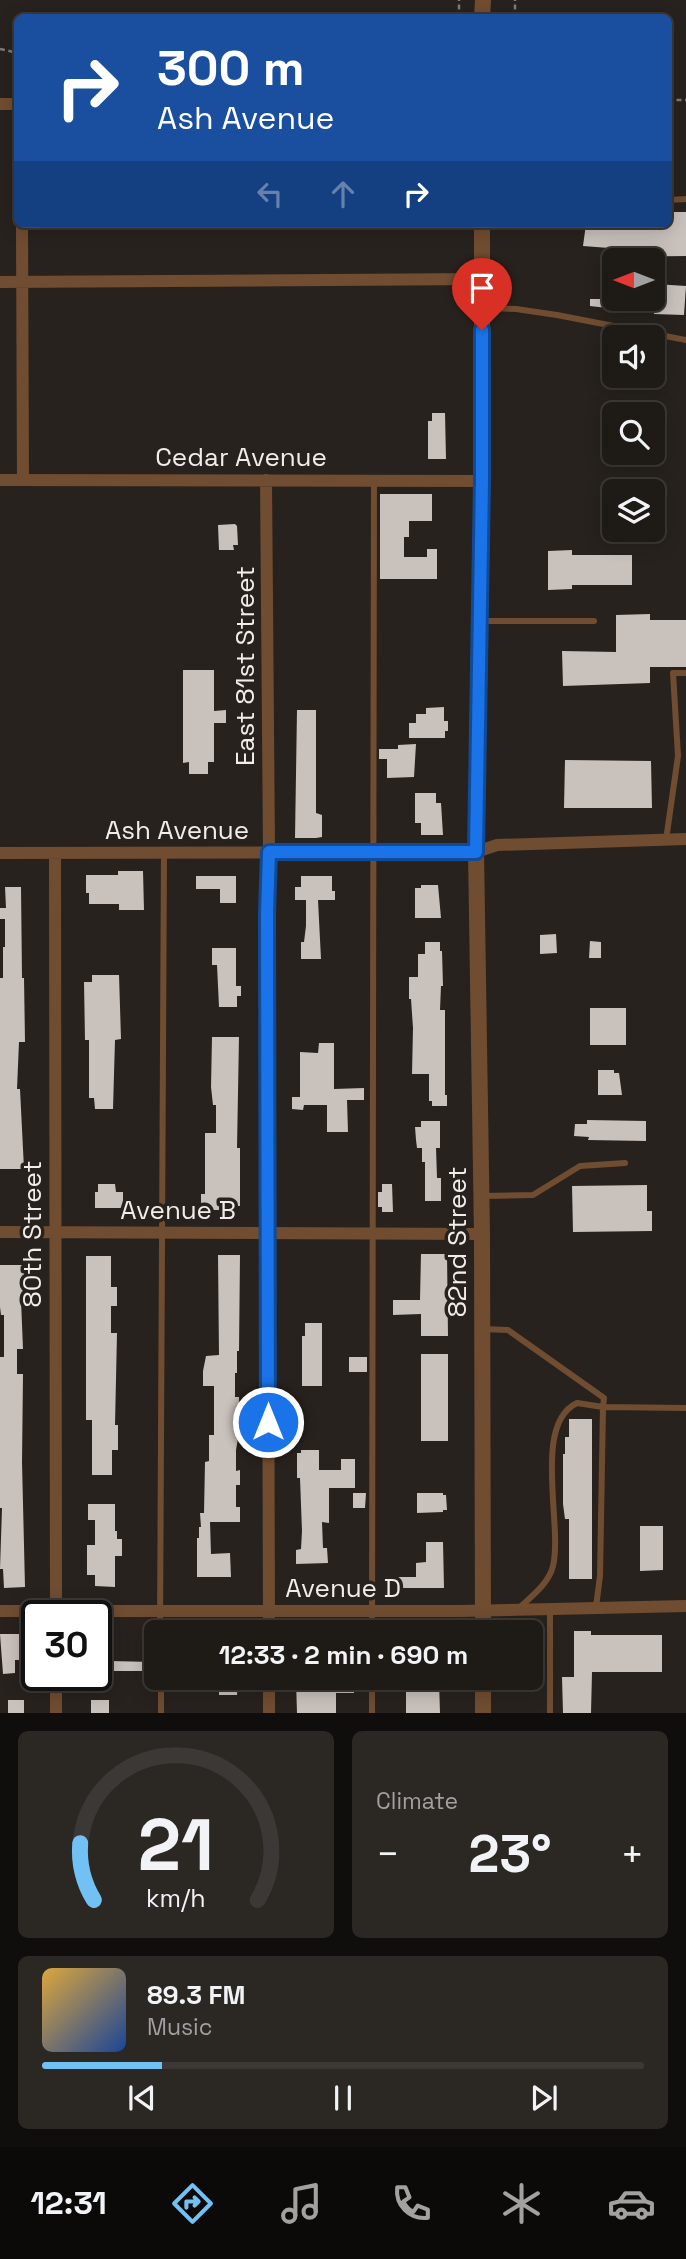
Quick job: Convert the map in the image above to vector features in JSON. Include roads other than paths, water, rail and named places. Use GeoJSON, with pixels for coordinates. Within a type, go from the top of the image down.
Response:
{"type":"FeatureCollection","features":[{"type":"Feature","properties":{"kind":"street"},"geometry":{"type":"LineString","coordinates":[[22,228],[23,480]]}},
{"type":"Feature","properties":{"kind":"street","name":"82nd Street"},"geometry":{"type":"LineString","coordinates":[[482,228],[482,481],[476,852],[482,1234],[483,1620]]}},
{"type":"Feature","properties":{"kind":"street"},"geometry":{"type":"LineString","coordinates":[[0,282],[482,279]]}},
{"type":"Feature","properties":{"kind":"street","name":"Cedar Avenue"},"geometry":{"type":"LineString","coordinates":[[0,480],[482,481]]}},
{"type":"Feature","properties":{"kind":"street","name":"East 81st Street"},"geometry":{"type":"LineString","coordinates":[[266,480],[269,1620]]}},
{"type":"Feature","properties":{"kind":"street","name":"Ash Avenue"},"geometry":{"type":"LineString","coordinates":[[0,853],[476,852],[497,845],[686,839]]}},
{"type":"Feature","properties":{"kind":"street","name":"80th Street"},"geometry":{"type":"LineString","coordinates":[[55,853],[56,1600]]}},
{"type":"Feature","properties":{"kind":"street","name":"Avenue B"},"geometry":{"type":"LineString","coordinates":[[0,1232],[482,1234]]}},
{"type":"Feature","properties":{"kind":"street","name":"Avenue D"},"geometry":{"type":"LineString","coordinates":[[112,1612],[686,1606]]}},
{"type":"Feature","properties":{"kind":"street","name":"Avenue D"},"geometry":{"type":"LineString","coordinates":[[0,1611],[21,1612]]}},
{"type":"Feature","properties":{"kind":"street"},"geometry":{"type":"LineString","coordinates":[[269,1690],[269,1713]]}},
{"type":"Feature","properties":{"kind":"street"},"geometry":{"type":"LineString","coordinates":[[483,1690],[483,1713]]}},
{"type":"Feature","properties":{"kind":"street"},"geometry":{"type":"LineString","coordinates":[[56,1691],[56,1713]]}},
{"type":"Feature","properties":{"kind":"lane"},"geometry":{"type":"LineString","coordinates":[[482,308],[516,309],[556,315],[686,340]]}},
{"type":"Feature","properties":{"kind":"lane"},"geometry":{"type":"LineString","coordinates":[[373,1620],[374,480]]}},
{"type":"Feature","properties":{"kind":"lane"},"geometry":{"type":"LineString","coordinates":[[480,621],[594,621]]}},
{"type":"Feature","properties":{"kind":"lane"},"geometry":{"type":"LineString","coordinates":[[666,840],[678,755],[673,673],[686,673]]}},
{"type":"Feature","properties":{"kind":"lane"},"geometry":{"type":"LineString","coordinates":[[676,731],[686,731]]}},
{"type":"Feature","properties":{"kind":"lane"},"geometry":{"type":"LineString","coordinates":[[160,1620],[164,853]]}},
{"type":"Feature","properties":{"kind":"lane"},"geometry":{"type":"LineString","coordinates":[[481,1196],[533,1195],[580,1166],[625,1163]]}},
{"type":"Feature","properties":{"kind":"lane"},"geometry":{"type":"LineString","coordinates":[[482,1329],[508,1330],[604,1398],[600,1576],[596,1606]]}},
{"type":"Feature","properties":{"kind":"lane"},"geometry":{"type":"LineString","coordinates":[[518,1609],[545,1581],[553,1567],[555,1429],[563,1413],[577,1403],[603,1407],[686,1408]]}},
{"type":"Feature","properties":{"kind":"lane"},"geometry":{"type":"LineString","coordinates":[[550,1608],[550,1713]]}},
{"type":"Feature","properties":{"kind":"lane"},"geometry":{"type":"LineString","coordinates":[[160,1690],[161,1713]]}},
{"type":"Feature","properties":{"kind":"lane"},"geometry":{"type":"LineString","coordinates":[[372,1690],[372,1713]]}}]}
